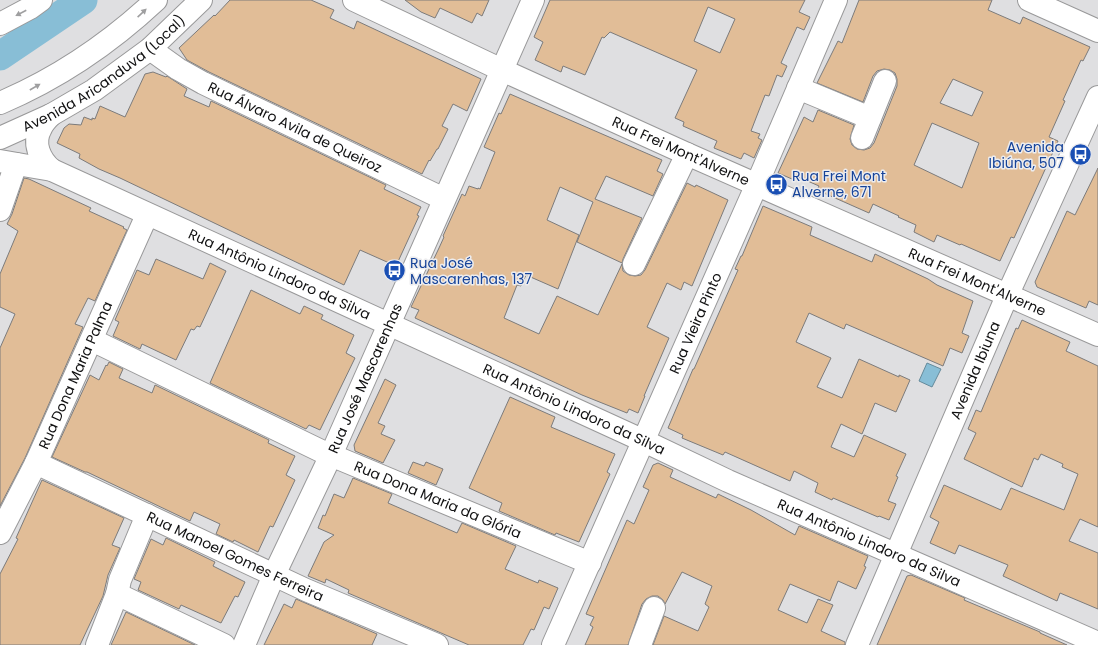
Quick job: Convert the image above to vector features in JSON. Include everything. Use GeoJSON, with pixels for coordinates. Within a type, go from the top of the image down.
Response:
{"type":"FeatureCollection","features":[{"type":"Feature","properties":{"kind":"main road"},"geometry":{"type":"LineString","coordinates":[[0,24],[30,8],[41,0]]}},
{"type":"Feature","properties":{"kind":"main road"},"geometry":{"type":"LineString","coordinates":[[0,103],[28,91],[73,66],[131,23],[156,0]]}},
{"type":"Feature","properties":{"kind":"main road","name":"Avenida Aricanduva (Local)"},"geometry":{"type":"LineString","coordinates":[[0,138],[51,115],[94,90],[150,49],[201,0]]}},
{"type":"Feature","properties":{"kind":"main road","name":"Rua Frei Mont'Alverne"},"geometry":{"type":"LineString","coordinates":[[354,0],[502,70],[687,154],[1098,335]]}},
{"type":"Feature","properties":{"kind":"main road","name":"Rua José Mascarenhas"},"geometry":{"type":"LineString","coordinates":[[248,644],[274,575],[389,325],[533,0]]}},
{"type":"Feature","properties":{"kind":"main road","name":"Rua Vieira Pinto"},"geometry":{"type":"LineString","coordinates":[[553,645],[644,442],[836,0]]}},
{"type":"Feature","properties":{"kind":"main road"},"geometry":{"type":"LineString","coordinates":[[1029,0],[1098,31]]}},
{"type":"Feature","properties":{"kind":"main road","name":"Rua Álvaro Avila de Queiroz"},"geometry":{"type":"LineString","coordinates":[[150,49],[178,69],[203,83],[444,199]]}},
{"type":"Feature","properties":{"kind":"main road"},"geometry":{"type":"LineString","coordinates":[[798,88],[866,128],[885,81]]}},
{"type":"Feature","properties":{"kind":"main road","name":"Avenida Ibiuna"},"geometry":{"type":"LineString","coordinates":[[857,645],[1007,296],[1098,97]]}},
{"type":"Feature","properties":{"kind":"main road","name":"Rua Antônio Lindoro da Silva"},"geometry":{"type":"LineString","coordinates":[[51,115],[41,126],[38,133],[38,142],[41,159],[52,170]]}},
{"type":"Feature","properties":{"kind":"main road"},"geometry":{"type":"LineString","coordinates":[[634,264],[687,154]]}},
{"type":"Feature","properties":{"kind":"main road"},"geometry":{"type":"LineString","coordinates":[[0,210],[8,162]]}},
{"type":"Feature","properties":{"kind":"main road","name":"Rua Antônio Lindoro da Silva"},"geometry":{"type":"LineString","coordinates":[[8,162],[52,170],[728,482],[1098,643]]}},
{"type":"Feature","properties":{"kind":"main road","name":"Rua Dona Maria Palma"},"geometry":{"type":"LineString","coordinates":[[0,533],[36,463],[147,215]]}},
{"type":"Feature","properties":{"kind":"main road","name":"Rua Dona Maria da Glória"},"geometry":{"type":"LineString","coordinates":[[92,340],[330,455],[590,563]]}},
{"type":"Feature","properties":{"kind":"main road","name":"Rua Manoel Gomes Ferreira"},"geometry":{"type":"LineString","coordinates":[[36,463],[274,575],[398,637],[437,645]]}},
{"type":"Feature","properties":{"kind":"main road"},"geometry":{"type":"LineString","coordinates":[[97,645],[117,594],[120,580],[147,515]]}},
{"type":"Feature","properties":{"kind":"main road"},"geometry":{"type":"LineString","coordinates":[[117,594],[224,645]]}},
{"type":"Feature","properties":{"kind":"main road"},"geometry":{"type":"LineString","coordinates":[[640,645],[654,608]]}},
{"type":"Feature","properties":{"kind":"water"},"geometry":{"type":"Polygon","coordinates":[[[927,363],[941,369],[932,387],[919,381],[927,363]]]}},
{"type":"Feature","properties":{"kind":"building"},"geometry":{"type":"Polygon","coordinates":[[[230,0],[311,0],[334,10],[330,18],[354,29],[357,21],[481,79],[467,111],[453,104],[442,126],[448,129],[438,149],[430,161],[429,160],[422,174],[187,60],[179,48],[214,15],[215,16],[230,0]]]}},
{"type":"Feature","properties":{"kind":"building"},"geometry":{"type":"Polygon","coordinates":[[[405,0],[489,0],[482,16],[477,13],[472,23],[440,8],[435,18],[421,12],[405,0]]]}},
{"type":"Feature","properties":{"kind":"building"},"geometry":{"type":"Polygon","coordinates":[[[550,0],[805,0],[799,12],[810,17],[804,30],[797,27],[781,63],[787,66],[782,77],[777,75],[769,96],[765,95],[751,131],[760,134],[758,138],[762,140],[754,158],[744,153],[741,159],[714,148],[717,141],[683,126],[684,122],[675,118],[697,70],[610,32],[604,38],[602,37],[585,75],[563,66],[561,72],[535,60],[543,42],[534,37],[550,0]],[[708,7],[694,41],[720,53],[735,19],[708,7]]]}},
{"type":"Feature","properties":{"kind":"building"},"geometry":{"type":"Polygon","coordinates":[[[859,0],[992,0],[988,10],[1020,24],[1023,17],[1090,47],[1083,61],[1081,60],[1063,100],[1065,101],[1049,137],[1058,141],[1014,238],[1011,237],[1000,261],[937,235],[934,242],[914,232],[916,225],[873,204],[869,213],[817,190],[819,186],[794,175],[792,179],[778,173],[804,117],[813,122],[818,110],[854,125],[850,139],[852,145],[857,149],[864,150],[870,148],[874,143],[897,86],[897,79],[895,73],[890,70],[884,69],[877,71],[873,76],[863,102],[817,83],[838,41],[842,43],[859,0]],[[953,79],[940,103],[972,116],[983,92],[953,79]],[[932,123],[914,165],[962,188],[979,143],[932,123]]]}},
{"type":"Feature","properties":{"kind":"building"},"geometry":{"type":"Polygon","coordinates":[[[153,72],[166,77],[167,76],[187,89],[184,96],[209,107],[211,101],[386,185],[384,189],[421,207],[417,215],[419,216],[396,266],[360,250],[344,285],[99,169],[79,158],[80,154],[57,143],[64,128],[69,124],[81,125],[84,117],[92,120],[92,118],[95,119],[100,106],[125,117],[145,74],[153,72]]]}},
{"type":"Feature","properties":{"kind":"building"},"geometry":{"type":"Polygon","coordinates":[[[510,94],[662,160],[657,171],[663,174],[653,196],[606,176],[595,199],[642,218],[622,263],[577,242],[593,202],[560,187],[547,220],[579,235],[558,289],[526,275],[521,286],[517,285],[504,318],[539,334],[557,296],[598,315],[622,264],[623,271],[629,275],[641,275],[645,270],[687,183],[695,187],[696,185],[728,200],[692,286],[684,282],[681,290],[667,283],[647,327],[669,338],[638,413],[629,409],[627,413],[582,395],[415,318],[419,310],[411,307],[444,237],[443,236],[462,194],[465,196],[469,186],[480,189],[495,152],[484,147],[499,113],[501,114],[510,94]]]}},
{"type":"Feature","properties":{"kind":"building"},"geometry":{"type":"Polygon","coordinates":[[[1098,168],[1098,305],[1089,301],[1086,308],[1037,287],[1035,282],[1067,211],[1075,215],[1098,168]]]}},
{"type":"Feature","properties":{"kind":"building"},"geometry":{"type":"Polygon","coordinates":[[[24,178],[91,208],[89,211],[124,227],[123,228],[127,230],[95,301],[88,298],[75,324],[83,327],[25,458],[0,506],[0,348],[15,314],[0,307],[0,274],[18,231],[7,224],[12,214],[24,178]]]}},
{"type":"Feature","properties":{"kind":"building"},"geometry":{"type":"Polygon","coordinates":[[[763,206],[812,227],[810,235],[872,262],[875,254],[973,301],[962,333],[969,336],[962,353],[950,348],[943,366],[846,324],[844,329],[809,313],[796,342],[831,358],[817,387],[842,398],[859,359],[899,377],[899,375],[910,380],[896,412],[875,403],[862,434],[841,424],[831,447],[854,457],[864,435],[906,454],[896,476],[898,477],[888,501],[896,504],[889,520],[879,516],[878,517],[833,498],[832,500],[815,492],[818,483],[794,471],[790,481],[725,452],[723,455],[682,438],[683,435],[668,428],[738,270],[735,269],[763,206]]]}},
{"type":"Feature","properties":{"kind":"building"},"geometry":{"type":"Polygon","coordinates":[[[156,259],[203,279],[210,263],[226,271],[200,327],[197,326],[194,330],[191,329],[176,360],[142,344],[140,349],[113,336],[119,322],[115,320],[137,270],[149,275],[156,259]]]}},
{"type":"Feature","properties":{"kind":"building"},"geometry":{"type":"Polygon","coordinates":[[[251,290],[300,314],[304,306],[323,315],[321,319],[354,335],[346,353],[355,358],[320,430],[309,425],[306,429],[210,383],[251,290]]]}},
{"type":"Feature","properties":{"kind":"building"},"geometry":{"type":"Polygon","coordinates":[[[1022,320],[1070,342],[1066,351],[1098,366],[1098,527],[1080,519],[1069,541],[1098,553],[1098,609],[1060,593],[1057,601],[1003,576],[1008,565],[959,545],[955,554],[930,543],[939,522],[930,517],[944,485],[1001,510],[1011,488],[1064,510],[1078,474],[1062,467],[1063,464],[1041,454],[1038,460],[1034,458],[1022,487],[964,459],[976,433],[968,429],[976,410],[981,412],[1016,328],[1018,329],[1022,320]]]}},
{"type":"Feature","properties":{"kind":"building"},"geometry":{"type":"Polygon","coordinates":[[[109,362],[123,369],[119,378],[152,393],[155,385],[269,440],[268,443],[295,456],[286,475],[295,480],[273,527],[270,526],[258,552],[234,540],[233,542],[216,534],[220,524],[194,512],[190,521],[52,457],[90,375],[99,380],[109,362]]]}},
{"type":"Feature","properties":{"kind":"building"},"geometry":{"type":"Polygon","coordinates":[[[385,379],[396,385],[378,423],[385,426],[381,434],[395,440],[383,463],[355,451],[354,445],[385,379]]]}},
{"type":"Feature","properties":{"kind":"building"},"geometry":{"type":"Polygon","coordinates":[[[510,397],[555,417],[551,427],[615,454],[607,472],[610,474],[579,542],[556,533],[555,535],[499,511],[502,503],[469,488],[510,397]]]}},
{"type":"Feature","properties":{"kind":"building"},"geometry":{"type":"Polygon","coordinates":[[[413,462],[424,466],[426,462],[443,469],[436,485],[408,473],[413,462]]]}},
{"type":"Feature","properties":{"kind":"building"},"geometry":{"type":"Polygon","coordinates":[[[658,463],[673,470],[670,477],[716,498],[718,494],[751,510],[795,535],[799,526],[868,556],[864,566],[866,567],[856,589],[838,581],[830,601],[790,584],[778,610],[807,623],[818,599],[833,605],[821,631],[845,642],[845,645],[653,645],[664,616],[698,631],[709,607],[705,604],[712,586],[682,572],[665,604],[658,596],[652,596],[646,599],[642,604],[628,645],[585,645],[593,627],[590,625],[594,617],[586,614],[627,520],[634,524],[649,490],[643,487],[653,465],[658,463]]]}},
{"type":"Feature","properties":{"kind":"building"},"geometry":{"type":"Polygon","coordinates":[[[353,478],[392,494],[388,503],[457,533],[462,523],[516,546],[505,569],[538,583],[539,580],[558,588],[549,609],[544,607],[534,630],[531,629],[523,645],[469,645],[348,593],[349,590],[326,579],[325,583],[308,576],[324,542],[334,535],[318,528],[323,515],[325,516],[334,494],[344,498],[353,478]]]}},
{"type":"Feature","properties":{"kind":"building"},"geometry":{"type":"Polygon","coordinates":[[[42,480],[124,518],[112,545],[120,548],[108,575],[103,596],[80,645],[0,645],[0,574],[18,539],[16,538],[42,480]]]}},
{"type":"Feature","properties":{"kind":"building"},"geometry":{"type":"Polygon","coordinates":[[[166,538],[215,562],[213,566],[245,582],[238,597],[235,596],[221,623],[181,605],[179,609],[138,590],[141,582],[134,579],[151,539],[163,545],[166,538]]]}},
{"type":"Feature","properties":{"kind":"building"},"geometry":{"type":"Polygon","coordinates":[[[911,575],[1067,645],[877,645],[907,576],[911,575]]]}},
{"type":"Feature","properties":{"kind":"building"},"geometry":{"type":"Polygon","coordinates":[[[296,599],[377,634],[372,645],[264,645],[284,604],[292,608],[296,599]]]}},
{"type":"Feature","properties":{"kind":"building"},"geometry":{"type":"Polygon","coordinates":[[[126,612],[195,645],[111,645],[126,612]]]}},
{"type":"Feature","properties":{"kind":"waterway"},"geometry":{"type":"LineString","coordinates":[[0,56],[83,0]]}},
{"type":"Feature","properties":{"kind":"place","name":"Avenida Ibiúna, 507"},"geometry":{"type":"Point","coordinates":[1080,155]}},
{"type":"Feature","properties":{"kind":"place","name":"Rua Frei Mont Alverne, 671"},"geometry":{"type":"Point","coordinates":[777,184]}},
{"type":"Feature","properties":{"kind":"place","name":"Rua José Mascarenhas, 137"},"geometry":{"type":"Point","coordinates":[394,271]}}]}
